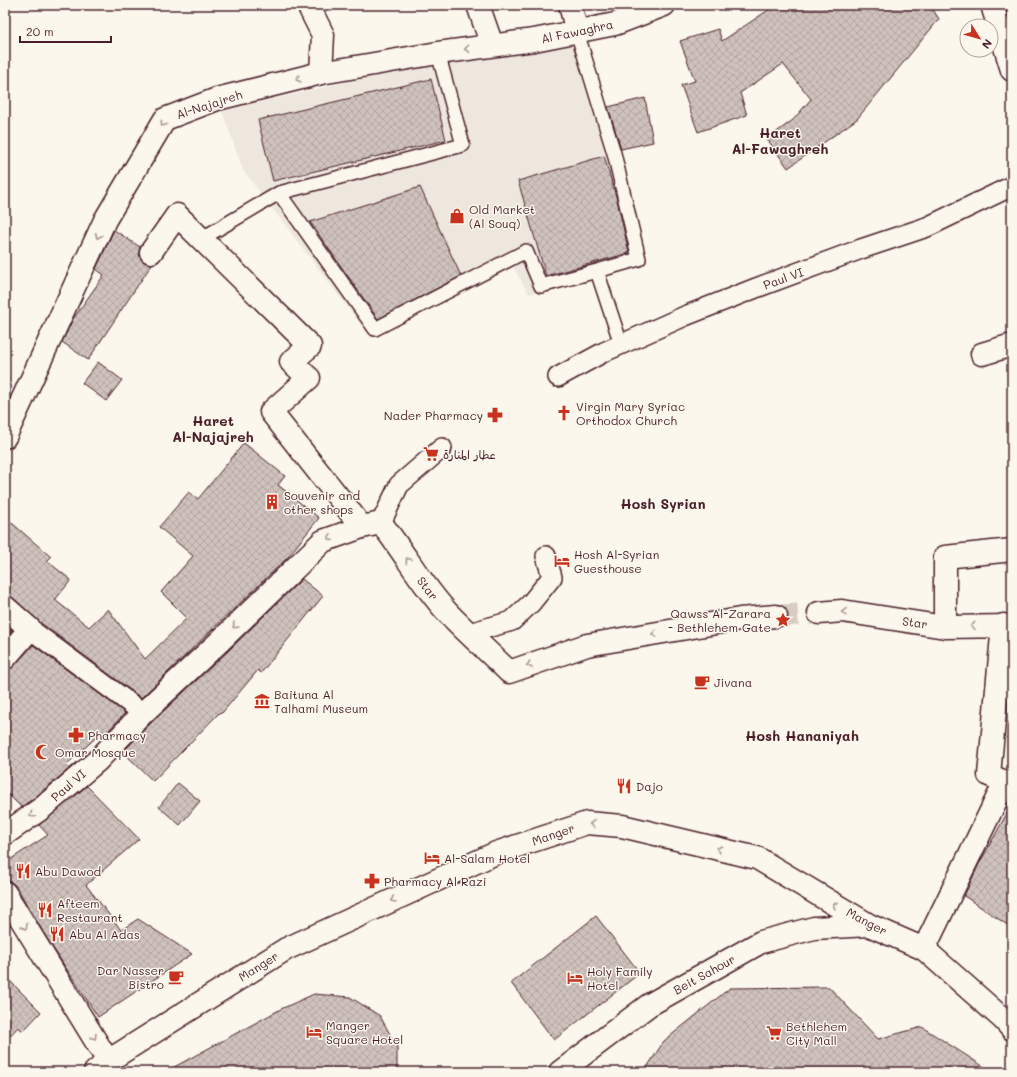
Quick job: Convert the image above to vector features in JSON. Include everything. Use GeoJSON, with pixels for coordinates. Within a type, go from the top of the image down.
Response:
{"type":"FeatureCollection","features":[{"type":"Feature","properties":{"kind":"street"},"geometry":{"type":"LineString","coordinates":[[308,5],[323,35],[322,73]]}},
{"type":"Feature","properties":{"kind":"street"},"geometry":{"type":"LineString","coordinates":[[478,5],[492,45]]}},
{"type":"Feature","properties":{"kind":"street"},"geometry":{"type":"LineString","coordinates":[[570,5],[577,32]]}},
{"type":"Feature","properties":{"kind":"street","name":"Al Fawaghra"},"geometry":{"type":"LineString","coordinates":[[534,40],[615,24],[664,5]]}},
{"type":"Feature","properties":{"kind":"street"},"geometry":{"type":"LineString","coordinates":[[992,5],[1012,70]]}},
{"type":"Feature","properties":{"kind":"street","name":"Al-Najajreh"},"geometry":{"type":"LineString","coordinates":[[5,438],[105,220],[166,119],[217,99],[322,73],[438,53],[534,40]]}},
{"type":"Feature","properties":{"kind":"street","name":"Paul VI"},"geometry":{"type":"LineString","coordinates":[[558,377],[604,352],[685,316],[756,288],[927,227],[1012,186]]}},
{"type":"Feature","properties":{"kind":"street"},"geometry":{"type":"LineString","coordinates":[[151,252],[177,215],[201,239]]}},
{"type":"Feature","properties":{"kind":"street","name":"Star"},"geometry":{"type":"LineString","coordinates":[[201,239],[310,346],[291,362],[309,378],[271,412],[371,525],[395,541],[418,575],[447,612],[509,672],[587,645],[740,619],[776,616]]}},
{"type":"Feature","properties":{"kind":"street"},"geometry":{"type":"LineString","coordinates":[[982,354],[1012,345]]}},
{"type":"Feature","properties":{"kind":"street"},"geometry":{"type":"LineString","coordinates":[[5,607],[30,629],[143,713],[323,541],[371,525],[399,485],[442,448]]}},
{"type":"Feature","properties":{"kind":"street"},"geometry":{"type":"LineString","coordinates":[[945,627],[945,557],[1012,550]]}},
{"type":"Feature","properties":{"kind":"street"},"geometry":{"type":"LineString","coordinates":[[470,633],[512,621],[531,603],[552,576],[546,556]]}},
{"type":"Feature","properties":{"kind":"street","name":"Star"},"geometry":{"type":"LineString","coordinates":[[819,613],[842,611],[945,627],[1007,626]]}},
{"type":"Feature","properties":{"kind":"street"},"geometry":{"type":"LineString","coordinates":[[924,949],[1005,782],[989,775],[1007,626]]}},
{"type":"Feature","properties":{"kind":"street"},"geometry":{"type":"LineString","coordinates":[[5,658],[30,629]]}},
{"type":"Feature","properties":{"kind":"street","name":"Paul VI"},"geometry":{"type":"LineString","coordinates":[[5,834],[42,808],[97,761],[143,713]]}},
{"type":"Feature","properties":{"kind":"street","name":"Manger"},"geometry":{"type":"LineString","coordinates":[[101,1066],[286,949],[496,853],[587,823],[622,826],[757,858],[869,924],[924,949],[1003,1018],[1012,1029]]}},
{"type":"Feature","properties":{"kind":"street"},"geometry":{"type":"LineString","coordinates":[[5,893],[101,1066]]}},
{"type":"Feature","properties":{"kind":"street","name":"Beit Sahour"},"geometry":{"type":"LineString","coordinates":[[560,1072],[649,1005],[761,942],[814,928],[869,924]]}},
{"type":"Feature","properties":{"kind":"lane"},"geometry":{"type":"LineString","coordinates":[[279,193],[375,329],[526,251],[541,286],[639,259],[614,153],[577,32]]}},
{"type":"Feature","properties":{"kind":"lane"},"geometry":{"type":"LineString","coordinates":[[201,239],[279,193],[463,145],[438,53]]}},
{"type":"Feature","properties":{"kind":"lane"},"geometry":{"type":"LineString","coordinates":[[597,271],[621,344]]}},
{"type":"Feature","properties":{"kind":"shaded area","name":"Old Market (Al Souq)"},"geometry":{"type":"Polygon","coordinates":[[[584,37],[621,154],[648,263],[529,294],[513,267],[371,338],[243,170],[222,111],[427,63],[584,37]]]}},
{"type":"Feature","properties":{"kind":"building"},"geometry":{"type":"Polygon","coordinates":[[[776,5],[930,5],[939,19],[857,119],[788,168],[767,139],[793,120],[811,99],[783,64],[740,93],[747,115],[698,132],[681,85],[695,81],[680,41],[718,29],[722,41],[776,5]]]}},
{"type":"Feature","properties":{"kind":"building"},"geometry":{"type":"Polygon","coordinates":[[[431,79],[446,140],[273,181],[258,120],[431,79]]]}},
{"type":"Feature","properties":{"kind":"building"},"geometry":{"type":"Polygon","coordinates":[[[645,98],[653,142],[621,149],[608,107],[645,98]]]}},
{"type":"Feature","properties":{"kind":"building"},"geometry":{"type":"Polygon","coordinates":[[[604,156],[617,200],[629,253],[546,276],[518,181],[604,156]]]}},
{"type":"Feature","properties":{"kind":"building"},"geometry":{"type":"Polygon","coordinates":[[[420,187],[461,276],[378,319],[310,222],[420,187]]]}},
{"type":"Feature","properties":{"kind":"building"},"geometry":{"type":"Polygon","coordinates":[[[114,230],[140,247],[140,257],[144,262],[152,264],[88,360],[62,342],[73,319],[104,275],[96,269],[114,230]]]}},
{"type":"Feature","properties":{"kind":"building"},"geometry":{"type":"Polygon","coordinates":[[[98,362],[122,380],[106,401],[82,383],[98,362]]]}},
{"type":"Feature","properties":{"kind":"building"},"geometry":{"type":"Polygon","coordinates":[[[244,443],[285,476],[278,485],[319,518],[287,558],[141,698],[41,623],[13,598],[5,595],[5,517],[51,557],[47,561],[71,580],[55,600],[89,627],[108,609],[145,659],[187,618],[161,592],[193,556],[159,527],[189,492],[198,499],[244,443]]]}},
{"type":"Feature","properties":{"kind":"building"},"geometry":{"type":"Polygon","coordinates":[[[302,579],[323,596],[261,673],[258,670],[222,713],[220,712],[153,781],[123,752],[152,722],[302,579]]]}},
{"type":"Feature","properties":{"kind":"building"},"geometry":{"type":"Polygon","coordinates":[[[5,624],[12,630],[5,639],[5,624]]]}},
{"type":"Feature","properties":{"kind":"building","name":"Omar Mosque"},"geometry":{"type":"Polygon","coordinates":[[[33,645],[125,713],[105,734],[103,731],[66,765],[69,769],[21,807],[5,791],[5,670],[9,670],[14,666],[33,645]]]}},
{"type":"Feature","properties":{"kind":"building"},"geometry":{"type":"Polygon","coordinates":[[[178,783],[200,801],[180,825],[159,807],[178,783]]]}},
{"type":"Feature","properties":{"kind":"building"},"geometry":{"type":"Polygon","coordinates":[[[87,786],[139,839],[86,885],[121,930],[138,919],[192,954],[98,1017],[51,945],[16,886],[11,882],[5,881],[5,863],[48,835],[39,825],[87,786]]]}},
{"type":"Feature","properties":{"kind":"building"},"geometry":{"type":"Polygon","coordinates":[[[1012,804],[1012,928],[964,896],[978,866],[1012,804]]]}},
{"type":"Feature","properties":{"kind":"building","name":"Holy Family Hotel"},"geometry":{"type":"Polygon","coordinates":[[[596,916],[640,973],[554,1040],[511,983],[596,916]]]}},
{"type":"Feature","properties":{"kind":"building"},"geometry":{"type":"Polygon","coordinates":[[[5,976],[41,1012],[23,1031],[18,1027],[5,1041],[5,976]]]}},
{"type":"Feature","properties":{"kind":"building","name":"Bethlehem City Mall"},"geometry":{"type":"Polygon","coordinates":[[[829,987],[878,1039],[922,1027],[992,1072],[644,1072],[664,1041],[730,988],[829,987]]]}},
{"type":"Feature","properties":{"kind":"building","name":"Manger Square Hotel"},"geometry":{"type":"Polygon","coordinates":[[[314,994],[350,997],[380,1016],[397,1047],[397,1072],[165,1072],[281,1009],[314,994]]]}},
{"type":"Feature","properties":{"kind":"tunnel"},"geometry":{"type":"LineString","coordinates":[[776,616],[819,613]]}},
{"type":"Feature","properties":{"kind":"place","name":"Old Market (Al Souq)"},"geometry":{"type":"Point","coordinates":[457,216]}},
{"type":"Feature","properties":{"kind":"place","name":"Virgin Mary Syriac Orthodox Church"},"geometry":{"type":"Point","coordinates":[564,413]}},
{"type":"Feature","properties":{"kind":"place","name":"Nader Pharmacy"},"geometry":{"type":"Point","coordinates":[495,415]}},
{"type":"Feature","properties":{"kind":"place","name":"عطار المنارة"},"geometry":{"type":"Point","coordinates":[431,454]}},
{"type":"Feature","properties":{"kind":"place","name":"Souvenir and other shops"},"geometry":{"type":"Point","coordinates":[272,502]}},
{"type":"Feature","properties":{"kind":"place","name":"Hosh Al-Syrian Guesthouse"},"geometry":{"type":"Point","coordinates":[562,561]}},
{"type":"Feature","properties":{"kind":"place","name":"Qawss Al-Zarara - Bethlehem Gate"},"geometry":{"type":"Point","coordinates":[783,620]}},
{"type":"Feature","properties":{"kind":"place","name":"Jivana"},"geometry":{"type":"Point","coordinates":[702,682]}},
{"type":"Feature","properties":{"kind":"place","name":"Baituna Al Talhami Museum"},"geometry":{"type":"Point","coordinates":[262,701]}},
{"type":"Feature","properties":{"kind":"place","name":"Pharmacy"},"geometry":{"type":"Point","coordinates":[76,735]}},
{"type":"Feature","properties":{"kind":"place","name":"Omar Mosque"},"geometry":{"type":"Point","coordinates":[43,752]}},
{"type":"Feature","properties":{"kind":"place","name":"Dajo"},"geometry":{"type":"Point","coordinates":[624,786]}},
{"type":"Feature","properties":{"kind":"place","name":"Al-Salam Hotel"},"geometry":{"type":"Point","coordinates":[432,858]}},
{"type":"Feature","properties":{"kind":"place","name":"Abu Dawod"},"geometry":{"type":"Point","coordinates":[23,871]}},
{"type":"Feature","properties":{"kind":"place","name":"Pharmacy Al Razi"},"geometry":{"type":"Point","coordinates":[372,881]}},
{"type":"Feature","properties":{"kind":"place","name":"Afteem Restaurant"},"geometry":{"type":"Point","coordinates":[45,910]}},
{"type":"Feature","properties":{"kind":"place","name":"Abu Al Adas"},"geometry":{"type":"Point","coordinates":[57,934]}},
{"type":"Feature","properties":{"kind":"place","name":"Dar Nasser Bistro"},"geometry":{"type":"Point","coordinates":[176,977]}},
{"type":"Feature","properties":{"kind":"place","name":"Holy Family Hotel"},"geometry":{"type":"Point","coordinates":[575,978]}},
{"type":"Feature","properties":{"kind":"place","name":"Manger Square Hotel"},"geometry":{"type":"Point","coordinates":[314,1032]}},
{"type":"Feature","properties":{"kind":"place","name":"Bethlehem City Mall"},"geometry":{"type":"Point","coordinates":[774,1033]}},
{"type":"Feature","properties":{"kind":"district","name":"Haret Al-Fawaghreh"},"geometry":{"type":"Point","coordinates":[780,140]}},
{"type":"Feature","properties":{"kind":"district","name":"Haret Al-Najajreh"},"geometry":{"type":"Point","coordinates":[213,428]}},
{"type":"Feature","properties":{"kind":"district","name":"Hosh Syrian"},"geometry":{"type":"Point","coordinates":[663,503]}},
{"type":"Feature","properties":{"kind":"district","name":"Hosh Hananiyah"},"geometry":{"type":"Point","coordinates":[802,735]}}]}
